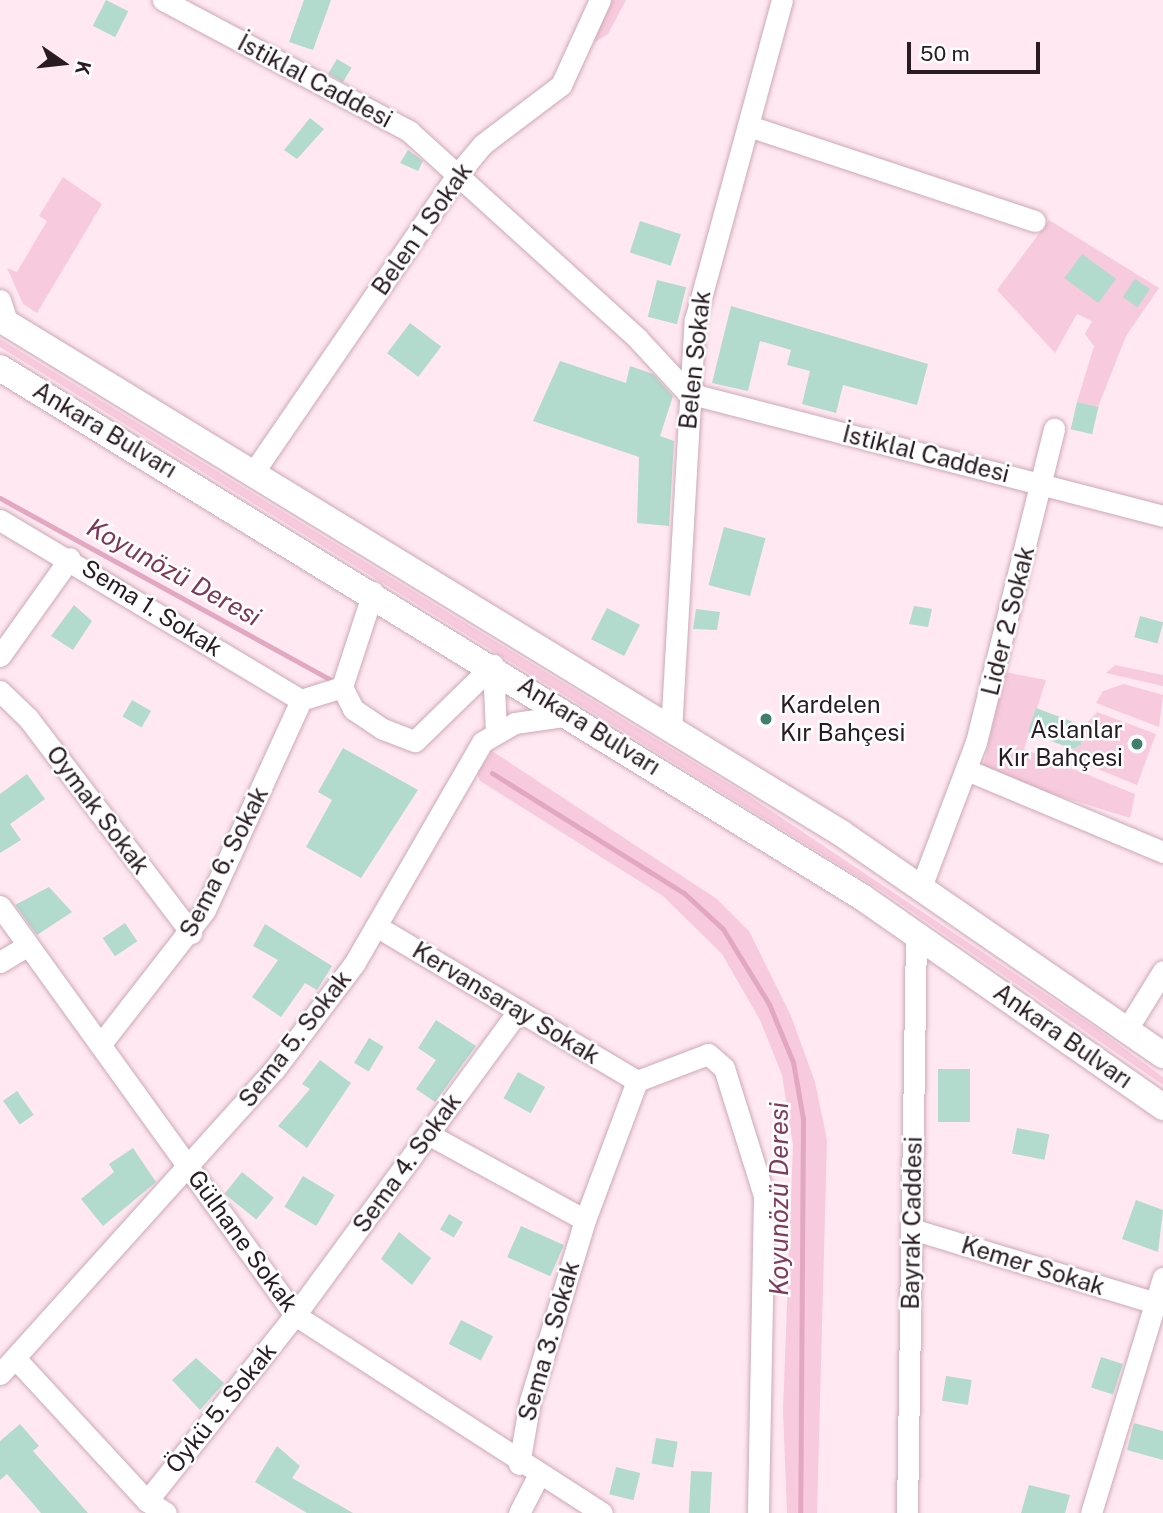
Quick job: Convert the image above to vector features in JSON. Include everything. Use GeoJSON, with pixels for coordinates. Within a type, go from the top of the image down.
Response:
{"type":"FeatureCollection","features":[{"type":"Feature","properties":{"kind":"main road","name":"Ankara Bulvarı"},"geometry":{"type":"LineString","coordinates":[[3,315],[921,887],[1163,1055]]}},
{"type":"Feature","properties":{"kind":"main road","name":"Ankara Bulvarı"},"geometry":{"type":"LineString","coordinates":[[0,368],[493,665],[916,934],[1163,1107]]}},
{"type":"Feature","properties":{"kind":"street","name":"İstiklal Caddesi"},"geometry":{"type":"LineString","coordinates":[[163,0],[388,118],[457,176],[638,339],[688,393],[1163,516]]}},
{"type":"Feature","properties":{"kind":"street","name":"Belen 1 Sokak"},"geometry":{"type":"LineString","coordinates":[[253,473],[457,176],[484,145],[561,85],[600,0]]}},
{"type":"Feature","properties":{"kind":"street","name":"Belen Sokak"},"geometry":{"type":"LineString","coordinates":[[671,731],[688,393],[703,281],[749,126],[782,0]]}},
{"type":"Feature","properties":{"kind":"street"},"geometry":{"type":"LineString","coordinates":[[749,126],[1035,221]]}},
{"type":"Feature","properties":{"kind":"street","name":"Lider 2 Sokak"},"geometry":{"type":"LineString","coordinates":[[921,887],[967,770],[1043,483],[1054,429]]}},
{"type":"Feature","properties":{"kind":"street","name":"Sema 1. Sokak"},"geometry":{"type":"LineString","coordinates":[[0,520],[70,558],[301,700]]}},
{"type":"Feature","properties":{"kind":"street"},"geometry":{"type":"LineString","coordinates":[[0,656],[70,558]]}},
{"type":"Feature","properties":{"kind":"street"},"geometry":{"type":"LineString","coordinates":[[373,592],[342,687],[354,709],[415,741],[493,665]]}},
{"type":"Feature","properties":{"kind":"street"},"geometry":{"type":"LineString","coordinates":[[493,665],[496,732],[571,715]]}},
{"type":"Feature","properties":{"kind":"street"},"geometry":{"type":"LineString","coordinates":[[301,700],[342,687]]}},
{"type":"Feature","properties":{"kind":"street","name":"Oymak Sokak"},"geometry":{"type":"LineString","coordinates":[[0,691],[28,718],[191,933]]}},
{"type":"Feature","properties":{"kind":"street","name":"Sema 6. Sokak"},"geometry":{"type":"LineString","coordinates":[[100,1045],[191,933],[301,700]]}},
{"type":"Feature","properties":{"kind":"street","name":"Sema 5. Sokak"},"geometry":{"type":"LineString","coordinates":[[0,1374],[190,1169],[274,1070],[376,926],[455,779],[496,732]]}},
{"type":"Feature","properties":{"kind":"street"},"geometry":{"type":"LineString","coordinates":[[967,770],[1163,852]]}},
{"type":"Feature","properties":{"kind":"street","name":"Gülhane Sokak"},"geometry":{"type":"LineString","coordinates":[[0,906],[295,1315],[519,1464],[602,1513]]}},
{"type":"Feature","properties":{"kind":"street","name":"Kervansaray Sokak"},"geometry":{"type":"LineString","coordinates":[[376,926],[637,1081]]}},
{"type":"Feature","properties":{"kind":"street","name":"Bayrak Caddesi"},"geometry":{"type":"LineString","coordinates":[[907,1513],[916,934]]}},
{"type":"Feature","properties":{"kind":"street"},"geometry":{"type":"LineString","coordinates":[[0,962],[28,945]]}},
{"type":"Feature","properties":{"kind":"street"},"geometry":{"type":"LineString","coordinates":[[1127,1029],[1163,971]]}},
{"type":"Feature","properties":{"kind":"street","name":"Sema 4. Sokak"},"geometry":{"type":"LineString","coordinates":[[295,1315],[519,1010]]}},
{"type":"Feature","properties":{"kind":"street"},"geometry":{"type":"LineString","coordinates":[[637,1081],[708,1054],[720,1062],[764,1196],[758,1513]]}},
{"type":"Feature","properties":{"kind":"street","name":"Sema 3. Sokak"},"geometry":{"type":"LineString","coordinates":[[519,1464],[530,1401],[585,1220],[637,1081]]}},
{"type":"Feature","properties":{"kind":"street"},"geometry":{"type":"LineString","coordinates":[[428,1134],[585,1220]]}},
{"type":"Feature","properties":{"kind":"street","name":"Kemer Sokak"},"geometry":{"type":"LineString","coordinates":[[912,1229],[1155,1303]]}},
{"type":"Feature","properties":{"kind":"street"},"geometry":{"type":"LineString","coordinates":[[1091,1513],[1163,1278]]}},
{"type":"Feature","properties":{"kind":"street","name":"Öykü 5. Sokak"},"geometry":{"type":"LineString","coordinates":[[147,1501],[295,1315]]}},
{"type":"Feature","properties":{"kind":"street"},"geometry":{"type":"LineString","coordinates":[[15,1358],[147,1501],[166,1513]]}},
{"type":"Feature","properties":{"kind":"street"},"geometry":{"type":"LineString","coordinates":[[519,1513],[538,1476]]}},
{"type":"Feature","properties":{"kind":"shaded area"},"geometry":{"type":"Polygon","coordinates":[[[593,0],[626,0],[608,34],[595,42],[583,29],[593,0]]]}},
{"type":"Feature","properties":{"kind":"shaded area"},"geometry":{"type":"Polygon","coordinates":[[[63,177],[102,204],[37,313],[23,304],[7,268],[17,272],[47,221],[39,216],[63,177]]]}},
{"type":"Feature","properties":{"kind":"shaded area"},"geometry":{"type":"Polygon","coordinates":[[[1049,220],[1159,288],[1126,336],[1098,407],[1077,402],[1094,346],[1085,334],[1092,321],[1077,314],[1055,353],[997,290],[1049,220]]]}},
{"type":"Feature","properties":{"kind":"shaded area"},"geometry":{"type":"Polygon","coordinates":[[[0,339],[749,796],[1096,1028],[1163,1077],[1163,1085],[882,891],[0,347],[0,339]]]}},
{"type":"Feature","properties":{"kind":"shaded area"},"geometry":{"type":"Polygon","coordinates":[[[1115,665],[1163,675],[1163,686],[1106,673],[1115,665]]]}},
{"type":"Feature","properties":{"kind":"shaded area"},"geometry":{"type":"Polygon","coordinates":[[[1005,672],[1046,680],[1024,749],[1135,794],[1130,818],[982,772],[1005,672]]]}},
{"type":"Feature","properties":{"kind":"shaded area"},"geometry":{"type":"Polygon","coordinates":[[[1124,684],[1163,695],[1159,727],[1096,703],[1103,691],[1124,684]]]}},
{"type":"Feature","properties":{"kind":"shaded area"},"geometry":{"type":"Polygon","coordinates":[[[1097,712],[1156,734],[1137,785],[1075,760],[1072,749],[1081,745],[1084,726],[1097,712]]]}},
{"type":"Feature","properties":{"kind":"shaded area"},"geometry":{"type":"Polygon","coordinates":[[[492,751],[717,899],[749,931],[791,1016],[815,1082],[827,1140],[817,1513],[787,1513],[783,1411],[793,1145],[782,1075],[760,1020],[722,954],[663,896],[480,781],[477,773],[492,751]]]}},
{"type":"Feature","properties":{"kind":"building"},"geometry":{"type":"Polygon","coordinates":[[[106,0],[128,11],[115,37],[93,26],[106,0]]]}},
{"type":"Feature","properties":{"kind":"building"},"geometry":{"type":"Polygon","coordinates":[[[304,0],[331,0],[313,50],[289,42],[304,0]]]}},
{"type":"Feature","properties":{"kind":"building"},"geometry":{"type":"Polygon","coordinates":[[[337,59],[352,68],[343,82],[328,74],[337,59]]]}},
{"type":"Feature","properties":{"kind":"building"},"geometry":{"type":"Polygon","coordinates":[[[310,118],[324,129],[297,159],[284,150],[310,118]]]}},
{"type":"Feature","properties":{"kind":"building"},"geometry":{"type":"Polygon","coordinates":[[[408,150],[423,161],[418,171],[400,163],[408,150]]]}},
{"type":"Feature","properties":{"kind":"building"},"geometry":{"type":"Polygon","coordinates":[[[640,221],[681,234],[671,266],[630,252],[640,221]]]}},
{"type":"Feature","properties":{"kind":"building"},"geometry":{"type":"Polygon","coordinates":[[[1082,254],[1116,279],[1098,303],[1064,278],[1082,254]]]}},
{"type":"Feature","properties":{"kind":"building"},"geometry":{"type":"Polygon","coordinates":[[[1135,279],[1150,289],[1138,307],[1123,297],[1135,279]]]}},
{"type":"Feature","properties":{"kind":"building"},"geometry":{"type":"Polygon","coordinates":[[[657,280],[686,287],[677,324],[648,317],[657,280]]]}},
{"type":"Feature","properties":{"kind":"building"},"geometry":{"type":"Polygon","coordinates":[[[731,306],[928,364],[917,405],[843,385],[836,413],[802,404],[810,371],[787,365],[791,350],[760,341],[748,391],[712,383],[731,306]]]}},
{"type":"Feature","properties":{"kind":"building"},"geometry":{"type":"Polygon","coordinates":[[[410,323],[441,346],[418,377],[387,353],[410,323]]]}},
{"type":"Feature","properties":{"kind":"building"},"geometry":{"type":"Polygon","coordinates":[[[560,361],[626,383],[630,366],[653,374],[673,396],[660,436],[674,441],[669,526],[637,523],[639,457],[533,421],[560,361]]]}},
{"type":"Feature","properties":{"kind":"building"},"geometry":{"type":"Polygon","coordinates":[[[1077,402],[1098,407],[1092,434],[1071,429],[1077,402]]]}},
{"type":"Feature","properties":{"kind":"building"},"geometry":{"type":"Polygon","coordinates":[[[724,527],[766,538],[750,596],[708,585],[724,527]]]}},
{"type":"Feature","properties":{"kind":"building"},"geometry":{"type":"Polygon","coordinates":[[[74,605],[92,621],[73,650],[51,636],[74,605]]]}},
{"type":"Feature","properties":{"kind":"building"},"geometry":{"type":"Polygon","coordinates":[[[914,606],[932,609],[928,627],[909,624],[914,606]]]}},
{"type":"Feature","properties":{"kind":"building"},"geometry":{"type":"Polygon","coordinates":[[[607,608],[640,625],[624,656],[591,639],[607,608]]]}},
{"type":"Feature","properties":{"kind":"building"},"geometry":{"type":"Polygon","coordinates":[[[696,609],[720,612],[717,630],[693,629],[696,609]]]}},
{"type":"Feature","properties":{"kind":"building"},"geometry":{"type":"Polygon","coordinates":[[[1140,616],[1163,622],[1157,643],[1134,637],[1140,616]]]}},
{"type":"Feature","properties":{"kind":"building"},"geometry":{"type":"Polygon","coordinates":[[[132,700],[151,711],[142,727],[122,716],[132,700]]]}},
{"type":"Feature","properties":{"kind":"building"},"geometry":{"type":"Polygon","coordinates":[[[1036,708],[1084,726],[1081,745],[1072,749],[1028,732],[1036,708]]]}},
{"type":"Feature","properties":{"kind":"building"},"geometry":{"type":"Polygon","coordinates":[[[343,748],[418,790],[361,878],[306,847],[332,800],[318,792],[343,748]]]}},
{"type":"Feature","properties":{"kind":"building"},"geometry":{"type":"Polygon","coordinates":[[[27,774],[45,799],[10,824],[21,840],[0,853],[0,794],[27,774]]]}},
{"type":"Feature","properties":{"kind":"building"},"geometry":{"type":"Polygon","coordinates":[[[49,887],[72,912],[37,935],[15,905],[49,887]]]}},
{"type":"Feature","properties":{"kind":"building"},"geometry":{"type":"Polygon","coordinates":[[[125,923],[137,941],[115,956],[103,938],[125,923]]]}},
{"type":"Feature","properties":{"kind":"building"},"geometry":{"type":"Polygon","coordinates":[[[265,924],[332,966],[317,990],[305,983],[281,1017],[252,997],[278,960],[253,946],[265,924]]]}},
{"type":"Feature","properties":{"kind":"building"},"geometry":{"type":"Polygon","coordinates":[[[436,1020],[476,1046],[435,1102],[416,1089],[436,1060],[418,1048],[436,1020]]]}},
{"type":"Feature","properties":{"kind":"building"},"geometry":{"type":"Polygon","coordinates":[[[369,1038],[384,1047],[369,1072],[354,1063],[369,1038]]]}},
{"type":"Feature","properties":{"kind":"building"},"geometry":{"type":"Polygon","coordinates":[[[320,1060],[351,1083],[307,1148],[278,1126],[310,1089],[302,1084],[320,1060]]]}},
{"type":"Feature","properties":{"kind":"building"},"geometry":{"type":"Polygon","coordinates":[[[938,1069],[970,1069],[970,1122],[938,1122],[938,1069]]]}},
{"type":"Feature","properties":{"kind":"building"},"geometry":{"type":"Polygon","coordinates":[[[518,1072],[545,1087],[531,1113],[503,1098],[518,1072]]]}},
{"type":"Feature","properties":{"kind":"building"},"geometry":{"type":"Polygon","coordinates":[[[17,1091],[34,1115],[20,1125],[3,1101],[17,1091]]]}},
{"type":"Feature","properties":{"kind":"building"},"geometry":{"type":"Polygon","coordinates":[[[1017,1128],[1049,1134],[1044,1160],[1012,1154],[1017,1128]]]}},
{"type":"Feature","properties":{"kind":"building"},"geometry":{"type":"Polygon","coordinates":[[[133,1148],[156,1182],[103,1226],[81,1199],[114,1172],[109,1164],[133,1148]]]}},
{"type":"Feature","properties":{"kind":"building"},"geometry":{"type":"Polygon","coordinates":[[[242,1172],[274,1198],[256,1220],[224,1194],[242,1172]]]}},
{"type":"Feature","properties":{"kind":"building"},"geometry":{"type":"Polygon","coordinates":[[[303,1176],[335,1195],[316,1226],[284,1207],[303,1176]]]}},
{"type":"Feature","properties":{"kind":"building"},"geometry":{"type":"Polygon","coordinates":[[[1136,1200],[1163,1210],[1158,1252],[1122,1239],[1136,1200]]]}},
{"type":"Feature","properties":{"kind":"building"},"geometry":{"type":"Polygon","coordinates":[[[449,1214],[463,1222],[454,1238],[440,1230],[449,1214]]]}},
{"type":"Feature","properties":{"kind":"building"},"geometry":{"type":"Polygon","coordinates":[[[521,1226],[564,1245],[550,1276],[507,1257],[521,1226]]]}},
{"type":"Feature","properties":{"kind":"building"},"geometry":{"type":"Polygon","coordinates":[[[399,1232],[431,1258],[412,1285],[381,1259],[399,1232]]]}},
{"type":"Feature","properties":{"kind":"building"},"geometry":{"type":"Polygon","coordinates":[[[461,1320],[493,1336],[481,1360],[449,1344],[461,1320]]]}},
{"type":"Feature","properties":{"kind":"building"},"geometry":{"type":"Polygon","coordinates":[[[1101,1357],[1123,1364],[1113,1395],[1091,1387],[1101,1357]]]}},
{"type":"Feature","properties":{"kind":"building"},"geometry":{"type":"Polygon","coordinates":[[[196,1358],[224,1383],[200,1410],[172,1380],[196,1358]]]}},
{"type":"Feature","properties":{"kind":"building"},"geometry":{"type":"Polygon","coordinates":[[[946,1376],[972,1380],[968,1405],[942,1401],[946,1376]]]}},
{"type":"Feature","properties":{"kind":"building"},"geometry":{"type":"Polygon","coordinates":[[[1134,1423],[1163,1431],[1163,1460],[1127,1450],[1134,1423]]]}},
{"type":"Feature","properties":{"kind":"building"},"geometry":{"type":"Polygon","coordinates":[[[20,1424],[39,1446],[33,1451],[88,1513],[41,1513],[7,1474],[0,1480],[0,1441],[20,1424]]]}},
{"type":"Feature","properties":{"kind":"building"},"geometry":{"type":"Polygon","coordinates":[[[656,1438],[678,1442],[673,1467],[651,1464],[656,1438]]]}},
{"type":"Feature","properties":{"kind":"building"},"geometry":{"type":"Polygon","coordinates":[[[277,1446],[300,1466],[292,1478],[353,1513],[307,1513],[255,1482],[277,1446]]]}},
{"type":"Feature","properties":{"kind":"building"},"geometry":{"type":"Polygon","coordinates":[[[616,1467],[640,1473],[633,1500],[609,1494],[616,1467]]]}},
{"type":"Feature","properties":{"kind":"building"},"geometry":{"type":"Polygon","coordinates":[[[691,1471],[712,1472],[710,1513],[689,1513],[691,1471]]]}},
{"type":"Feature","properties":{"kind":"building"},"geometry":{"type":"Polygon","coordinates":[[[1029,1485],[1070,1495],[1065,1513],[1021,1513],[1029,1485]]]}},
{"type":"Feature","properties":{"kind":"waterway","name":"Koyunözü Deresi"},"geometry":{"type":"LineString","coordinates":[[0,498],[329,679]]}},
{"type":"Feature","properties":{"kind":"waterway","name":"Koyunözü Deresi"},"geometry":{"type":"LineString","coordinates":[[492,773],[684,893],[723,929],[769,1004],[793,1062],[803,1119],[800,1513]]}},
{"type":"Feature","properties":{"kind":"place","name":"Kardelen Kır Bahçesi"},"geometry":{"type":"Point","coordinates":[766,719]}},
{"type":"Feature","properties":{"kind":"place","name":"Aslanlar Kır Bahçesi"},"geometry":{"type":"Point","coordinates":[1137,744]}}]}
